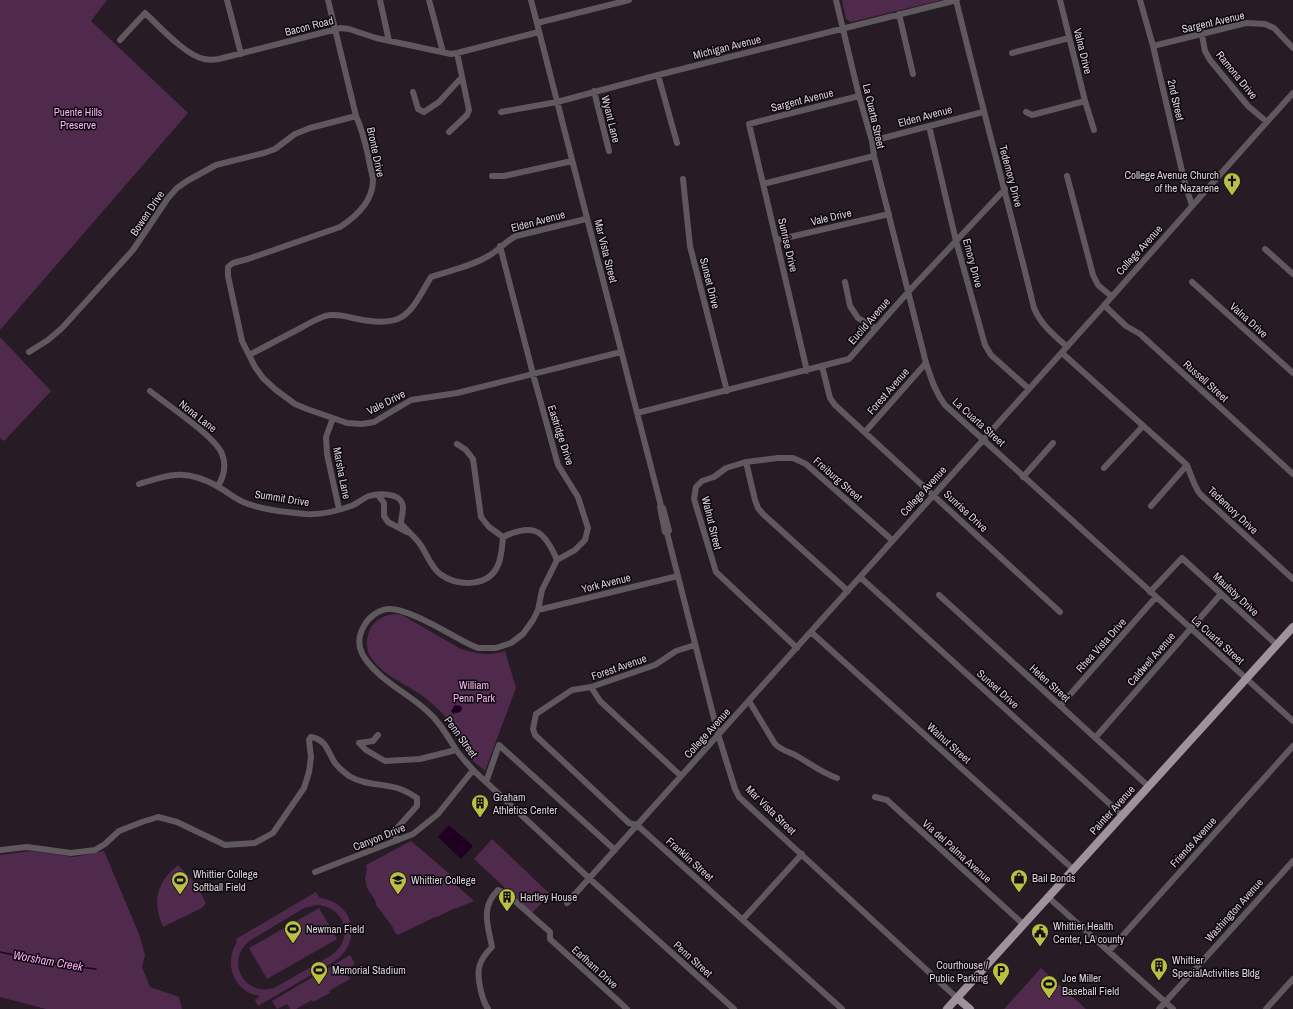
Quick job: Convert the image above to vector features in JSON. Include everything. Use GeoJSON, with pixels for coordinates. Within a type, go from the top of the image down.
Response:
{"type":"FeatureCollection","features":[{"type":"Feature","properties":{"kind":"main road","name":"Painter Avenue"},"geometry":{"type":"LineString","coordinates":[[947,1009],[1293,627]]}},
{"type":"Feature","properties":{"kind":"main road","name":"Mar Vista Street"},"geometry":{"type":"LineString","coordinates":[[957,998],[970,1009]]}},
{"type":"Feature","properties":{"kind":"street"},"geometry":{"type":"LineString","coordinates":[[228,0],[241,54]]}},
{"type":"Feature","properties":{"kind":"street","name":"Bronte Drive"},"geometry":{"type":"LineString","coordinates":[[228,267],[233,263],[340,227],[351,220],[360,211],[371,191],[373,180],[362,131],[356,116],[328,0]]}},
{"type":"Feature","properties":{"kind":"street"},"geometry":{"type":"LineString","coordinates":[[380,0],[389,40]]}},
{"type":"Feature","properties":{"kind":"street"},"geometry":{"type":"LineString","coordinates":[[429,0],[443,52]]}},
{"type":"Feature","properties":{"kind":"street","name":"Mar Vista Street"},"geometry":{"type":"LineString","coordinates":[[532,0],[586,219],[661,506],[659,508],[665,532],[667,533],[731,780],[739,797],[957,998]]}},
{"type":"Feature","properties":{"kind":"street"},"geometry":{"type":"LineString","coordinates":[[537,23],[629,0]]}},
{"type":"Feature","properties":{"kind":"street","name":"La Cuarta Street"},"geometry":{"type":"LineString","coordinates":[[836,0],[926,363],[932,384],[938,397],[1023,477],[1293,721]]}},
{"type":"Feature","properties":{"kind":"street","name":"Michigan Avenue"},"geometry":{"type":"LineString","coordinates":[[501,112],[557,102],[594,91],[956,0]]}},
{"type":"Feature","properties":{"kind":"street","name":"Tedemory Drive"},"geometry":{"type":"LineString","coordinates":[[956,0],[983,112],[1005,189],[1034,308],[1038,318],[1046,328],[1067,347]]}},
{"type":"Feature","properties":{"kind":"street","name":"Valna Drive"},"geometry":{"type":"LineString","coordinates":[[1060,0],[1085,101],[1094,130]]}},
{"type":"Feature","properties":{"kind":"street","name":"2nd Street"},"geometry":{"type":"LineString","coordinates":[[1140,0],[1153,46],[1185,184],[1192,205]]}},
{"type":"Feature","properties":{"kind":"street","name":"Bacon Road"},"geometry":{"type":"LineString","coordinates":[[120,40],[145,13],[186,51],[203,59],[219,59],[336,29],[349,29],[376,38],[443,52],[457,53],[539,32]]}},
{"type":"Feature","properties":{"kind":"street"},"geometry":{"type":"LineString","coordinates":[[899,14],[913,74]]}},
{"type":"Feature","properties":{"kind":"street","name":"Sargent Avenue"},"geometry":{"type":"LineString","coordinates":[[1153,46],[1246,23],[1265,24],[1274,28],[1293,48]]}},
{"type":"Feature","properties":{"kind":"street","name":"Ramona Drive"},"geometry":{"type":"LineString","coordinates":[[1202,35],[1205,51],[1210,60],[1248,106],[1267,122]]}},
{"type":"Feature","properties":{"kind":"street"},"geometry":{"type":"LineString","coordinates":[[1012,53],[1069,38]]}},
{"type":"Feature","properties":{"kind":"street"},"geometry":{"type":"LineString","coordinates":[[449,132],[467,115],[469,110],[457,53]]}},
{"type":"Feature","properties":{"kind":"street"},"geometry":{"type":"LineString","coordinates":[[658,75],[677,142]]}},
{"type":"Feature","properties":{"kind":"street"},"geometry":{"type":"LineString","coordinates":[[413,92],[418,109],[424,112],[439,102],[462,77]]}},
{"type":"Feature","properties":{"kind":"street","name":"Wyant Lane"},"geometry":{"type":"LineString","coordinates":[[594,91],[609,151]]}},
{"type":"Feature","properties":{"kind":"street","name":"College Avenue"},"geometry":{"type":"LineString","coordinates":[[567,903],[718,734],[812,632],[892,540],[1062,353],[1111,296],[1293,93]]}},
{"type":"Feature","properties":{"kind":"street","name":"Sargent Avenue"},"geometry":{"type":"LineString","coordinates":[[749,124],[859,96]]}},
{"type":"Feature","properties":{"kind":"street"},"geometry":{"type":"LineString","coordinates":[[1026,112],[1032,116],[1085,101]]}},
{"type":"Feature","properties":{"kind":"street","name":"Elden Avenue"},"geometry":{"type":"LineString","coordinates":[[872,141],[983,112]]}},
{"type":"Feature","properties":{"kind":"street","name":"Bowen Drive"},"geometry":{"type":"LineString","coordinates":[[29,352],[48,340],[67,322],[133,250],[168,198],[177,188],[216,165],[264,153],[275,149],[296,134],[310,128],[356,116]]}},
{"type":"Feature","properties":{"kind":"street","name":"Sunrise Drive"},"geometry":{"type":"LineString","coordinates":[[749,124],[807,370]]}},
{"type":"Feature","properties":{"kind":"street","name":"Emory Drive"},"geometry":{"type":"LineString","coordinates":[[929,126],[956,241],[984,345],[991,355],[1028,389]]}},
{"type":"Feature","properties":{"kind":"street"},"geometry":{"type":"LineString","coordinates":[[763,184],[874,156]]}},
{"type":"Feature","properties":{"kind":"street"},"geometry":{"type":"LineString","coordinates":[[492,176],[504,176],[572,161]]}},
{"type":"Feature","properties":{"kind":"street"},"geometry":{"type":"LineString","coordinates":[[1067,176],[1093,275],[1098,285],[1111,296]]}},
{"type":"Feature","properties":{"kind":"street","name":"Sunset Drive"},"geometry":{"type":"LineString","coordinates":[[684,179],[690,246],[727,391]]}},
{"type":"Feature","properties":{"kind":"street","name":"Euclid Avenue"},"geometry":{"type":"LineString","coordinates":[[637,413],[849,359],[875,328],[1005,189]]}},
{"type":"Feature","properties":{"kind":"street","name":"Vale Drive"},"geometry":{"type":"LineString","coordinates":[[777,240],[889,214]]}},
{"type":"Feature","properties":{"kind":"street","name":"Elden Avenue"},"geometry":{"type":"LineString","coordinates":[[248,355],[325,316],[338,315],[371,322],[395,320],[407,315],[414,307],[431,277],[477,261],[491,254],[508,240],[516,236],[586,219]]}},
{"type":"Feature","properties":{"kind":"street","name":"Eastridge Drive"},"geometry":{"type":"LineString","coordinates":[[500,246],[558,465],[578,497],[588,528],[585,540],[575,550],[557,560]]}},
{"type":"Feature","properties":{"kind":"street"},"geometry":{"type":"LineString","coordinates":[[1265,249],[1293,274]]}},
{"type":"Feature","properties":{"kind":"street","name":"Vale Drive"},"geometry":{"type":"LineString","coordinates":[[228,267],[228,276],[242,341],[248,355],[263,378],[284,397],[307,409],[348,423],[362,424],[374,422],[411,400],[457,393],[621,352]]}},
{"type":"Feature","properties":{"kind":"street"},"geometry":{"type":"LineString","coordinates":[[845,282],[850,306],[858,318],[875,328]]}},
{"type":"Feature","properties":{"kind":"street","name":"Valna Drive"},"geometry":{"type":"LineString","coordinates":[[1192,282],[1293,373]]}},
{"type":"Feature","properties":{"kind":"street","name":"Russell Street"},"geometry":{"type":"LineString","coordinates":[[1104,305],[1126,326],[1140,334],[1293,474]]}},
{"type":"Feature","properties":{"kind":"street","name":"Tedemory Drive"},"geometry":{"type":"LineString","coordinates":[[1062,353],[1187,465],[1196,489],[1200,494],[1293,579]]}},
{"type":"Feature","properties":{"kind":"street","name":"Forest Avenue"},"geometry":{"type":"LineString","coordinates":[[865,432],[926,363]]}},
{"type":"Feature","properties":{"kind":"street","name":"Sunrise Drive"},"geometry":{"type":"LineString","coordinates":[[822,366],[830,398],[835,405],[1060,612]]}},
{"type":"Feature","properties":{"kind":"street","name":"Nona Lane"},"geometry":{"type":"LineString","coordinates":[[150,391],[212,439],[222,453],[225,467],[224,476],[218,486]]}},
{"type":"Feature","properties":{"kind":"street","name":"Marsha Lane"},"geometry":{"type":"LineString","coordinates":[[333,418],[326,437],[327,454],[339,509]]}},
{"type":"Feature","properties":{"kind":"street"},"geometry":{"type":"LineString","coordinates":[[1104,468],[1143,426]]}},
{"type":"Feature","properties":{"kind":"street"},"geometry":{"type":"LineString","coordinates":[[1023,477],[1053,443]]}},
{"type":"Feature","properties":{"kind":"street"},"geometry":{"type":"LineString","coordinates":[[457,444],[466,450],[473,459],[481,517],[489,526],[502,537],[517,531],[530,529],[539,533],[550,544],[557,560],[542,590],[538,610]]}},
{"type":"Feature","properties":{"kind":"street","name":"Freiburg Street"},"geometry":{"type":"LineString","coordinates":[[696,487],[702,480],[714,477],[726,468],[746,462],[778,458],[793,458],[806,464],[892,540]]}},
{"type":"Feature","properties":{"kind":"street"},"geometry":{"type":"LineString","coordinates":[[746,462],[758,508],[848,590]]}},
{"type":"Feature","properties":{"kind":"street"},"geometry":{"type":"LineString","coordinates":[[1151,506],[1187,465]]}},
{"type":"Feature","properties":{"kind":"street","name":"Summit Drive"},"geometry":{"type":"LineString","coordinates":[[139,484],[168,475],[187,474],[201,478],[218,486],[243,502],[261,508],[307,514],[322,513],[351,506],[369,496],[394,496],[402,501],[404,507],[401,513],[401,523],[416,539],[431,565],[440,574],[458,582],[468,583],[486,579],[494,572],[501,556],[502,537]]}},
{"type":"Feature","properties":{"kind":"street","name":"Walnut Street"},"geometry":{"type":"LineString","coordinates":[[696,487],[694,499],[716,572],[796,648]]}},
{"type":"Feature","properties":{"kind":"street","name":"Summit Drive"},"geometry":{"type":"LineString","coordinates":[[378,495],[384,503],[384,516],[388,522],[408,532]]}},
{"type":"Feature","properties":{"kind":"street","name":"Maulsby Drive"},"geometry":{"type":"LineString","coordinates":[[1150,592],[1182,558],[1277,645]]}},
{"type":"Feature","properties":{"kind":"street","name":"York Avenue"},"geometry":{"type":"LineString","coordinates":[[538,610],[678,576]]}},
{"type":"Feature","properties":{"kind":"street","name":"Sunset Drive"},"geometry":{"type":"LineString","coordinates":[[860,577],[1122,815]]}},
{"type":"Feature","properties":{"kind":"street","name":"Helen Street"},"geometry":{"type":"LineString","coordinates":[[939,594],[1148,786]]}},
{"type":"Feature","properties":{"kind":"street","name":"Caldwell Avenue"},"geometry":{"type":"LineString","coordinates":[[1095,738],[1222,594]]}},
{"type":"Feature","properties":{"kind":"street","name":"Rhea Vista Drive"},"geometry":{"type":"LineString","coordinates":[[1060,706],[1156,597]]}},
{"type":"Feature","properties":{"kind":"street","name":"Penn Street"},"geometry":{"type":"LineString","coordinates":[[538,610],[523,634],[511,643],[492,648],[478,648],[414,616],[396,609],[382,610],[370,618],[365,624],[359,639],[360,647],[368,663],[390,684],[427,710],[440,724],[456,750],[473,770],[734,1009]]}},
{"type":"Feature","properties":{"kind":"street","name":"Walnut Street"},"geometry":{"type":"LineString","coordinates":[[812,632],[1073,870]]}},
{"type":"Feature","properties":{"kind":"street","name":"Forest Avenue"},"geometry":{"type":"LineString","coordinates":[[533,722],[539,711],[572,690],[591,687],[655,665],[676,651],[695,645]]}},
{"type":"Feature","properties":{"kind":"street"},"geometry":{"type":"LineString","coordinates":[[591,687],[600,700],[681,776]]}},
{"type":"Feature","properties":{"kind":"street"},"geometry":{"type":"LineString","coordinates":[[749,701],[774,744],[796,755],[827,774],[837,778]]}},
{"type":"Feature","properties":{"kind":"street","name":"Franklin Street"},"geometry":{"type":"LineString","coordinates":[[533,722],[535,735],[540,741],[629,824],[637,825],[842,1009]]}},
{"type":"Feature","properties":{"kind":"street"},"geometry":{"type":"LineString","coordinates":[[378,735],[373,741],[359,743],[366,750],[385,760],[420,759],[456,750]]}},
{"type":"Feature","properties":{"kind":"street"},"geometry":{"type":"LineString","coordinates":[[0,850],[27,847],[71,853],[95,850],[105,844],[119,830],[158,817],[177,822],[225,845],[255,843],[274,833],[304,788],[309,772],[311,757],[310,737],[318,738],[329,750],[335,764],[349,776],[370,784],[399,788],[417,798],[417,806],[396,828],[395,836],[398,840]]}},
{"type":"Feature","properties":{"kind":"street"},"geometry":{"type":"LineString","coordinates":[[486,782],[499,745],[615,850]]}},
{"type":"Feature","properties":{"kind":"street","name":"Friends Avenue"},"geometry":{"type":"LineString","coordinates":[[1109,951],[1293,746]]}},
{"type":"Feature","properties":{"kind":"street","name":"Canyon Drive"},"geometry":{"type":"LineString","coordinates":[[315,872],[413,834],[438,814],[473,770]]}},
{"type":"Feature","properties":{"kind":"street","name":"Via del Palma Avenue"},"geometry":{"type":"LineString","coordinates":[[875,797],[887,800],[1023,924]]}},
{"type":"Feature","properties":{"kind":"street"},"geometry":{"type":"LineString","coordinates":[[743,919],[802,854]]}},
{"type":"Feature","properties":{"kind":"street","name":"Washington Avenue"},"geometry":{"type":"LineString","coordinates":[[1158,1009],[1293,861]]}},
{"type":"Feature","properties":{"kind":"street","name":"Earlham Drive"},"geometry":{"type":"LineString","coordinates":[[488,1009],[485,1004],[480,985],[479,968],[485,954],[492,947],[486,917],[488,905],[492,896],[498,890],[507,894],[550,932],[550,940],[627,1009]]}},
{"type":"Feature","properties":{"kind":"street"},"geometry":{"type":"LineString","coordinates":[[1048,896],[1173,1009]]}},
{"type":"Feature","properties":{"kind":"street"},"geometry":{"type":"LineString","coordinates":[[1266,1009],[1293,979]]}},
{"type":"Feature","properties":{"kind":"green space","name":"Puente Hills Preserve"},"geometry":{"type":"Polygon","coordinates":[[[0,0],[107,0],[91,21],[188,113],[0,330],[0,0]]]}},
{"type":"Feature","properties":{"kind":"green space"},"geometry":{"type":"Polygon","coordinates":[[[842,0],[942,0],[851,22],[846,19],[842,0]]]}},
{"type":"Feature","properties":{"kind":"green space"},"geometry":{"type":"Polygon","coordinates":[[[0,337],[51,391],[4,441],[0,438],[0,337]]]}},
{"type":"Feature","properties":{"kind":"green space","name":"William Penn Park"},"geometry":{"type":"Polygon","coordinates":[[[395,614],[402,615],[461,649],[483,654],[494,654],[505,651],[516,688],[485,771],[469,756],[456,732],[441,712],[420,694],[392,677],[374,662],[369,653],[367,643],[369,632],[376,621],[395,614]]]}},
{"type":"Feature","properties":{"kind":"green space"},"geometry":{"type":"Polygon","coordinates":[[[492,839],[550,894],[532,913],[474,859],[492,839]]]}},
{"type":"Feature","properties":{"kind":"green space"},"geometry":{"type":"Polygon","coordinates":[[[411,841],[457,880],[456,885],[474,901],[455,908],[398,935],[395,933],[392,926],[376,905],[375,900],[367,888],[365,878],[367,870],[366,865],[411,841]]]}},
{"type":"Feature","properties":{"kind":"green space"},"geometry":{"type":"Polygon","coordinates":[[[31,851],[74,857],[104,851],[139,934],[145,955],[142,967],[150,987],[179,997],[182,1009],[46,1009],[0,997],[0,855],[31,851]]]}},
{"type":"Feature","properties":{"kind":"green space","name":"Whittier College Softball Field"},"geometry":{"type":"Polygon","coordinates":[[[178,865],[196,884],[206,903],[202,908],[163,927],[158,909],[158,893],[165,879],[178,865]]]}},
{"type":"Feature","properties":{"kind":"green space"},"geometry":{"type":"Polygon","coordinates":[[[316,892],[320,898],[332,901],[341,907],[347,914],[351,924],[352,933],[344,953],[335,961],[258,1006],[255,1000],[260,996],[243,989],[234,976],[231,968],[231,959],[237,942],[236,939],[316,892]],[[316,905],[304,908],[251,940],[243,948],[239,957],[238,966],[246,982],[254,987],[263,989],[274,988],[332,955],[339,948],[343,940],[345,932],[344,924],[334,911],[326,907],[316,905]]]}},
{"type":"Feature","properties":{"kind":"green space","name":"Newman Field"},"geometry":{"type":"Polygon","coordinates":[[[319,908],[337,939],[267,979],[249,948],[319,908]]]}},
{"type":"Feature","properties":{"kind":"green space","name":"Memorial Stadium"},"geometry":{"type":"Polygon","coordinates":[[[350,955],[355,964],[345,970],[350,979],[329,991],[330,993],[313,1002],[312,1000],[296,1009],[290,1009],[287,1004],[277,1009],[272,1001],[350,955]]]}},
{"type":"Feature","properties":{"kind":"green space"},"geometry":{"type":"Polygon","coordinates":[[[1041,968],[1086,1009],[1004,1009],[1041,968]]]}},
{"type":"Feature","properties":{"kind":"shaded area"},"geometry":{"type":"Polygon","coordinates":[[[455,705],[461,706],[462,709],[460,712],[453,714],[451,711],[455,705]]]}},
{"type":"Feature","properties":{"kind":"shaded area"},"geometry":{"type":"Polygon","coordinates":[[[449,825],[473,846],[461,859],[438,837],[449,825]]]}},
{"type":"Feature","properties":{"kind":"waterway","name":"Worsham Creek"},"geometry":{"type":"LineString","coordinates":[[0,952],[60,965],[96,969]]}},
{"type":"Feature","properties":{"kind":"place","name":"College Avenue Church of the Nazarene"},"geometry":{"type":"Point","coordinates":[1232,196]}},
{"type":"Feature","properties":{"kind":"place","name":"Graham Athletics Center"},"geometry":{"type":"Point","coordinates":[480,818]}},
{"type":"Feature","properties":{"kind":"place","name":"Bail Bonds"},"geometry":{"type":"Point","coordinates":[1019,893]}},
{"type":"Feature","properties":{"kind":"place","name":"Whittier College Softball Field"},"geometry":{"type":"Point","coordinates":[180,895]}},
{"type":"Feature","properties":{"kind":"place","name":"Whittier College"},"geometry":{"type":"Point","coordinates":[398,895]}},
{"type":"Feature","properties":{"kind":"place","name":"Hartley House"},"geometry":{"type":"Point","coordinates":[507,912]}},
{"type":"Feature","properties":{"kind":"place","name":"Newman Field"},"geometry":{"type":"Point","coordinates":[293,944]}},
{"type":"Feature","properties":{"kind":"place","name":"Whittier Health Center, LA county"},"geometry":{"type":"Point","coordinates":[1040,947]}},
{"type":"Feature","properties":{"kind":"place","name":"Whittier SpecialActivities Bldg"},"geometry":{"type":"Point","coordinates":[1159,981]}},
{"type":"Feature","properties":{"kind":"place","name":"Memorial Stadium"},"geometry":{"type":"Point","coordinates":[319,985]}},
{"type":"Feature","properties":{"kind":"place","name":"Courthouse / Public Parking"},"geometry":{"type":"Point","coordinates":[1001,986]}},
{"type":"Feature","properties":{"kind":"place","name":"Joe Miller Baseball Field"},"geometry":{"type":"Point","coordinates":[1049,999]}}]}
